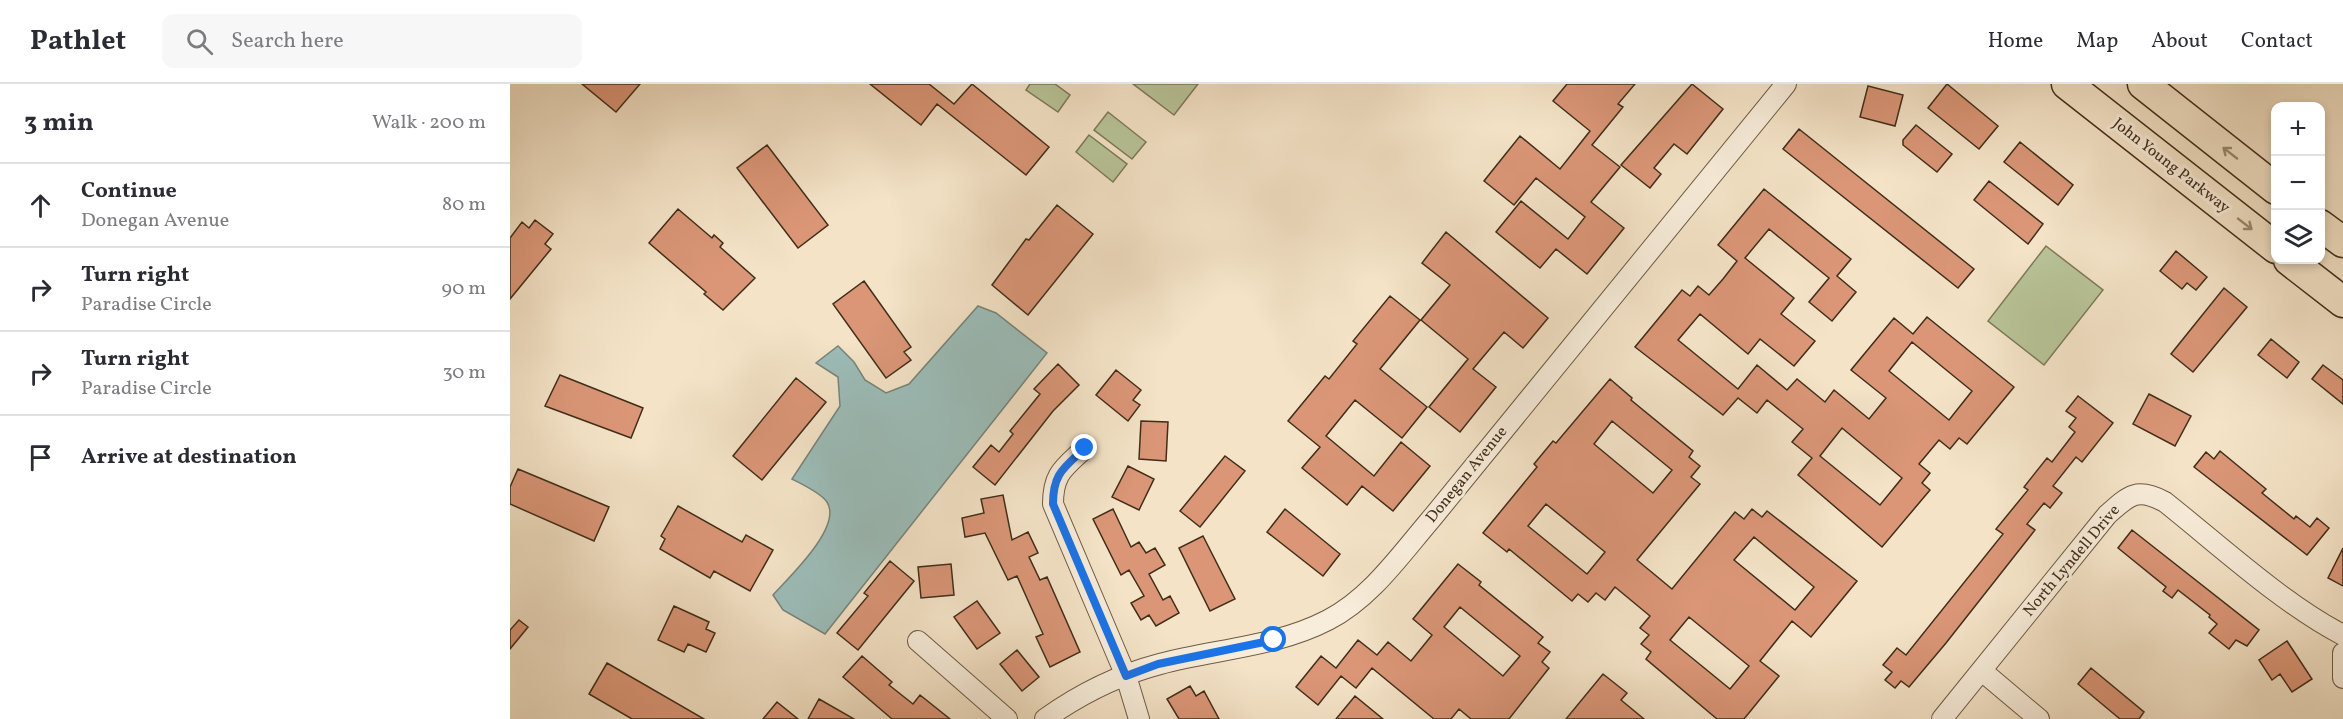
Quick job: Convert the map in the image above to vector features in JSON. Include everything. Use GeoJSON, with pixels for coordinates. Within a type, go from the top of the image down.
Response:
{"type":"FeatureCollection","features":[{"type":"Feature","properties":{"kind":"highway","name":"John Young Parkway"},"geometry":{"type":"LineString","coordinates":[[2067,84],[2271,244]]}},
{"type":"Feature","properties":{"kind":"highway"},"geometry":{"type":"LineString","coordinates":[[2143,84],[2271,185]]}},
{"type":"Feature","properties":{"kind":"highway"},"geometry":{"type":"LineString","coordinates":[[2325,229],[2343,242]]}},
{"type":"Feature","properties":{"kind":"highway"},"geometry":{"type":"LineString","coordinates":[[2294,264],[2343,302]]}},
{"type":"Feature","properties":{"kind":"street","name":"Donegan Avenue"},"geometry":{"type":"LineString","coordinates":[[1045,719],[1100,685],[1158,664],[1274,640],[1329,620],[1352,605],[1374,585],[1432,518],[1786,84]]}},
{"type":"Feature","properties":{"kind":"street"},"geometry":{"type":"LineString","coordinates":[[1085,448],[1064,468],[1053,483],[1053,504],[1126,676],[1139,719]]}},
{"type":"Feature","properties":{"kind":"street","name":"North Lyndell Drive"},"geometry":{"type":"LineString","coordinates":[[1942,719],[2108,515],[2125,500],[2138,494],[2149,494],[2165,502],[2286,598],[2325,626],[2343,635]]}},
{"type":"Feature","properties":{"kind":"street"},"geometry":{"type":"LineString","coordinates":[[918,642],[1007,719]]}},
{"type":"Feature","properties":{"kind":"street"},"geometry":{"type":"LineString","coordinates":[[2343,653],[2343,678]]}},
{"type":"Feature","properties":{"kind":"street"},"geometry":{"type":"LineString","coordinates":[[1982,671],[2039,719]]}},
{"type":"Feature","properties":{"kind":"green space"},"geometry":{"type":"Polygon","coordinates":[[[1030,84],[1055,84],[1070,95],[1058,112],[1026,90],[1030,84]]]}},
{"type":"Feature","properties":{"kind":"green space"},"geometry":{"type":"Polygon","coordinates":[[[1133,84],[1198,84],[1174,115],[1133,84]]]}},
{"type":"Feature","properties":{"kind":"green space"},"geometry":{"type":"Polygon","coordinates":[[[1108,112],[1146,142],[1132,159],[1094,130],[1108,112]]]}},
{"type":"Feature","properties":{"kind":"green space"},"geometry":{"type":"Polygon","coordinates":[[[1089,135],[1127,164],[1113,182],[1076,152],[1089,135]]]}},
{"type":"Feature","properties":{"kind":"green space"},"geometry":{"type":"Polygon","coordinates":[[[2046,246],[2103,290],[2044,365],[1988,321],[2046,246]]]}},
{"type":"Feature","properties":{"kind":"water"},"geometry":{"type":"Polygon","coordinates":[[[978,306],[996,313],[1047,353],[825,634],[783,610],[773,595],[812,552],[827,525],[830,512],[827,502],[820,495],[792,479],[840,406],[838,377],[816,363],[838,346],[854,362],[865,380],[886,393],[909,384],[978,306]]]}},
{"type":"Feature","properties":{"kind":"building"},"geometry":{"type":"Polygon","coordinates":[[[582,84],[640,84],[616,112],[582,84]]]}},
{"type":"Feature","properties":{"kind":"building"},"geometry":{"type":"Polygon","coordinates":[[[870,84],[929,84],[954,104],[972,84],[1049,147],[1026,175],[937,104],[921,125],[870,84]]]}},
{"type":"Feature","properties":{"kind":"building"},"geometry":{"type":"Polygon","coordinates":[[[1567,84],[1635,84],[1618,104],[1623,107],[1592,145],[1620,167],[1591,202],[1624,228],[1587,274],[1556,249],[1540,268],[1496,232],[1521,201],[1568,239],[1585,217],[1536,178],[1514,205],[1484,181],[1520,136],[1560,169],[1590,131],[1553,101],[1567,84]]]}},
{"type":"Feature","properties":{"kind":"building"},"geometry":{"type":"Polygon","coordinates":[[[1692,84],[1723,109],[1687,154],[1674,144],[1654,168],[1661,174],[1650,188],[1621,165],[1692,84]]]}},
{"type":"Feature","properties":{"kind":"building"},"geometry":{"type":"Polygon","coordinates":[[[1947,84],[1998,126],[1979,149],[1928,108],[1947,84]]]}},
{"type":"Feature","properties":{"kind":"building"},"geometry":{"type":"Polygon","coordinates":[[[1868,86],[1903,95],[1895,126],[1860,117],[1868,86]]]}},
{"type":"Feature","properties":{"kind":"building"},"geometry":{"type":"Polygon","coordinates":[[[1916,125],[1952,154],[1937,172],[1903,145],[1903,140],[1916,125]]]}},
{"type":"Feature","properties":{"kind":"building"},"geometry":{"type":"Polygon","coordinates":[[[1799,129],[1974,269],[1958,288],[1783,149],[1799,129]]]}},
{"type":"Feature","properties":{"kind":"building"},"geometry":{"type":"Polygon","coordinates":[[[2020,142],[2073,185],[2058,205],[2004,162],[2020,142]]]}},
{"type":"Feature","properties":{"kind":"building"},"geometry":{"type":"Polygon","coordinates":[[[767,145],[828,225],[798,248],[737,168],[767,145]]]}},
{"type":"Feature","properties":{"kind":"building"},"geometry":{"type":"Polygon","coordinates":[[[1989,181],[2043,224],[2028,244],[1974,200],[1989,181]]]}},
{"type":"Feature","properties":{"kind":"building"},"geometry":{"type":"Polygon","coordinates":[[[1764,189],[1851,259],[1837,276],[1856,292],[1832,321],[1809,302],[1829,278],[1769,229],[1745,258],[1794,298],[1781,314],[1815,341],[1794,366],[1760,339],[1748,354],[1700,314],[1678,340],[1738,389],[1757,365],[1787,390],[1797,379],[1825,402],[1834,390],[1869,419],[1886,398],[1851,370],[1894,318],[1913,334],[1927,317],[2014,387],[1967,444],[1959,438],[1950,449],[1939,440],[1919,464],[1930,473],[1922,483],[1930,490],[1882,547],[1798,475],[1812,458],[1792,442],[1803,429],[1767,400],[1757,413],[1738,398],[1723,415],[1635,347],[1682,290],[1690,296],[1698,286],[1709,295],[1723,279],[1737,261],[1718,245],[1764,189]],[[1912,342],[1889,371],[1949,420],[1972,391],[1912,342]],[[1842,428],[1820,456],[1880,505],[1902,478],[1842,428]]]}},
{"type":"Feature","properties":{"kind":"building"},"geometry":{"type":"Polygon","coordinates":[[[1057,205],[1093,234],[1028,315],[992,285],[1026,239],[1029,240],[1057,205]]]}},
{"type":"Feature","properties":{"kind":"building"},"geometry":{"type":"Polygon","coordinates":[[[678,209],[712,238],[714,235],[723,243],[720,247],[755,278],[723,310],[704,294],[706,292],[649,243],[678,209]]]}},
{"type":"Feature","properties":{"kind":"building"},"geometry":{"type":"Polygon","coordinates":[[[535,220],[553,234],[545,244],[551,249],[510,299],[510,238],[522,222],[529,228],[535,220]]]}},
{"type":"Feature","properties":{"kind":"building"},"geometry":{"type":"Polygon","coordinates":[[[1446,232],[1548,318],[1523,348],[1504,332],[1473,369],[1496,387],[1460,432],[1429,407],[1468,359],[1421,320],[1450,285],[1422,263],[1446,232]]]}},
{"type":"Feature","properties":{"kind":"building"},"geometry":{"type":"Polygon","coordinates":[[[2176,251],[2207,277],[2196,290],[2187,283],[2182,289],[2160,271],[2176,251]]]}},
{"type":"Feature","properties":{"kind":"building"},"geometry":{"type":"Polygon","coordinates":[[[864,281],[911,347],[904,352],[911,360],[886,378],[833,304],[864,281]]]}},
{"type":"Feature","properties":{"kind":"building"},"geometry":{"type":"Polygon","coordinates":[[[2224,288],[2247,307],[2193,372],[2171,354],[2224,288]]]}},
{"type":"Feature","properties":{"kind":"building"},"geometry":{"type":"Polygon","coordinates":[[[1390,296],[1420,320],[1380,369],[1427,407],[1402,438],[1355,400],[1326,436],[1374,476],[1401,442],[1430,466],[1393,511],[1362,486],[1347,505],[1302,468],[1320,447],[1288,421],[1325,376],[1329,379],[1357,344],[1353,341],[1390,296]]]}},
{"type":"Feature","properties":{"kind":"building"},"geometry":{"type":"Polygon","coordinates":[[[2271,339],[2299,362],[2287,378],[2258,355],[2271,339]]]}},
{"type":"Feature","properties":{"kind":"building"},"geometry":{"type":"Polygon","coordinates":[[[1058,364],[1079,385],[1053,411],[995,485],[973,467],[991,445],[999,452],[1013,434],[1010,431],[1040,394],[1034,389],[1058,364]]]}},
{"type":"Feature","properties":{"kind":"building"},"geometry":{"type":"Polygon","coordinates":[[[2323,365],[2343,380],[2343,404],[2312,379],[2323,365]]]}},
{"type":"Feature","properties":{"kind":"building"},"geometry":{"type":"Polygon","coordinates":[[[1116,370],[1141,390],[1133,400],[1140,405],[1128,421],[1096,395],[1116,370]]]}},
{"type":"Feature","properties":{"kind":"building"},"geometry":{"type":"Polygon","coordinates":[[[560,375],[643,408],[631,438],[545,406],[560,375]]]}},
{"type":"Feature","properties":{"kind":"building"},"geometry":{"type":"Polygon","coordinates":[[[796,378],[826,402],[762,480],[733,456],[796,378]]]}},
{"type":"Feature","properties":{"kind":"building"},"geometry":{"type":"Polygon","coordinates":[[[1610,379],[1632,398],[1631,400],[1693,451],[1689,457],[1700,466],[1691,477],[1700,484],[1637,560],[1672,589],[1735,512],[1744,519],[1752,509],[1762,517],[1767,511],[1857,581],[1811,637],[1792,621],[1760,661],[1779,676],[1744,719],[1717,719],[1646,659],[1651,652],[1641,644],[1649,635],[1640,628],[1650,616],[1615,587],[1605,600],[1596,593],[1588,602],[1578,594],[1572,601],[1509,549],[1507,552],[1483,533],[1537,467],[1534,464],[1553,441],[1556,443],[1610,379]],[[1612,421],[1594,444],[1653,493],[1672,470],[1612,421]],[[1546,504],[1528,526],[1587,574],[1605,552],[1546,504]],[[1754,537],[1734,560],[1795,610],[1814,587],[1754,537]],[[1689,617],[1670,640],[1730,689],[1749,666],[1689,617]]]}},
{"type":"Feature","properties":{"kind":"building"},"geometry":{"type":"Polygon","coordinates":[[[2149,394],[2191,416],[2175,446],[2133,424],[2149,394]]]}},
{"type":"Feature","properties":{"kind":"building"},"geometry":{"type":"Polygon","coordinates":[[[2078,396],[2113,423],[2082,462],[2076,457],[2053,486],[2062,493],[2050,508],[2044,503],[2027,524],[2035,530],[1946,643],[1909,687],[1901,681],[1895,688],[1885,680],[1892,672],[1883,665],[1897,648],[1906,655],[2003,534],[1996,529],[2028,490],[2024,487],[2047,458],[2052,462],[2075,432],[2069,427],[2076,418],[2066,411],[2078,396]]]}},
{"type":"Feature","properties":{"kind":"building"},"geometry":{"type":"Polygon","coordinates":[[[1141,421],[1168,422],[1166,461],[1139,459],[1141,421]]]}},
{"type":"Feature","properties":{"kind":"building"},"geometry":{"type":"Polygon","coordinates":[[[2220,451],[2266,489],[2262,493],[2294,519],[2296,516],[2310,527],[2317,518],[2329,528],[2307,555],[2194,467],[2206,452],[2214,459],[2220,451]]]}},
{"type":"Feature","properties":{"kind":"building"},"geometry":{"type":"Polygon","coordinates":[[[1225,456],[1245,471],[1200,527],[1180,511],[1225,456]]]}},
{"type":"Feature","properties":{"kind":"building"},"geometry":{"type":"Polygon","coordinates":[[[1128,466],[1154,479],[1139,510],[1112,497],[1128,466]]]}},
{"type":"Feature","properties":{"kind":"building"},"geometry":{"type":"Polygon","coordinates":[[[518,469],[609,507],[594,541],[510,504],[510,487],[518,469]]]}},
{"type":"Feature","properties":{"kind":"building"},"geometry":{"type":"Polygon","coordinates":[[[1003,495],[1012,540],[1028,532],[1038,553],[1029,557],[1040,580],[1047,577],[1080,652],[1050,667],[1036,637],[1043,634],[1017,576],[1008,580],[985,533],[965,537],[962,518],[984,513],[981,499],[1003,495]]]}},
{"type":"Feature","properties":{"kind":"building"},"geometry":{"type":"Polygon","coordinates":[[[678,506],[742,542],[746,535],[773,550],[750,591],[714,571],[710,578],[660,549],[665,539],[661,536],[678,506]]]}},
{"type":"Feature","properties":{"kind":"building"},"geometry":{"type":"Polygon","coordinates":[[[1113,509],[1131,547],[1139,542],[1146,553],[1155,548],[1165,565],[1149,574],[1163,600],[1170,596],[1179,613],[1156,626],[1149,615],[1141,620],[1131,603],[1144,596],[1129,570],[1121,575],[1093,519],[1113,509]]]}},
{"type":"Feature","properties":{"kind":"building"},"geometry":{"type":"Polygon","coordinates":[[[1285,509],[1340,554],[1323,576],[1267,532],[1285,509]]]}},
{"type":"Feature","properties":{"kind":"building"},"geometry":{"type":"Polygon","coordinates":[[[2132,530],[2259,630],[2247,646],[2236,640],[2229,649],[2209,633],[2217,624],[2209,617],[2210,615],[2178,590],[2172,598],[2163,591],[2166,587],[2118,548],[2132,530]]]}},
{"type":"Feature","properties":{"kind":"building"},"geometry":{"type":"Polygon","coordinates":[[[1203,536],[1235,599],[1210,611],[1179,548],[1203,536]]]}},
{"type":"Feature","properties":{"kind":"building"},"geometry":{"type":"Polygon","coordinates":[[[2343,548],[2343,586],[2328,578],[2343,548]]]}},
{"type":"Feature","properties":{"kind":"building"},"geometry":{"type":"Polygon","coordinates":[[[890,561],[914,581],[858,650],[837,633],[868,596],[864,593],[890,561]]]}},
{"type":"Feature","properties":{"kind":"building"},"geometry":{"type":"Polygon","coordinates":[[[951,564],[954,595],[921,598],[918,567],[951,564]]]}},
{"type":"Feature","properties":{"kind":"building"},"geometry":{"type":"Polygon","coordinates":[[[1458,564],[1481,582],[1479,585],[1543,637],[1538,643],[1550,652],[1542,662],[1549,668],[1509,719],[1471,719],[1459,709],[1451,719],[1434,719],[1372,668],[1356,688],[1341,676],[1318,705],[1296,687],[1321,656],[1336,668],[1358,640],[1377,655],[1388,642],[1411,661],[1432,635],[1413,619],[1458,564]],[[1460,607],[1444,627],[1503,676],[1520,656],[1460,607]]]}},
{"type":"Feature","properties":{"kind":"building"},"geometry":{"type":"Polygon","coordinates":[[[977,601],[1000,633],[977,649],[954,617],[977,601]]]}},
{"type":"Feature","properties":{"kind":"building"},"geometry":{"type":"Polygon","coordinates":[[[674,606],[709,622],[706,629],[715,633],[706,652],[688,644],[684,652],[658,640],[674,606]]]}},
{"type":"Feature","properties":{"kind":"building"},"geometry":{"type":"Polygon","coordinates":[[[519,620],[528,627],[510,649],[510,630],[519,620]]]}},
{"type":"Feature","properties":{"kind":"building"},"geometry":{"type":"Polygon","coordinates":[[[2287,641],[2312,679],[2292,692],[2280,674],[2272,680],[2259,660],[2287,641]]]}},
{"type":"Feature","properties":{"kind":"building"},"geometry":{"type":"Polygon","coordinates":[[[1017,650],[1039,677],[1022,691],[1000,664],[1017,650]]]}},
{"type":"Feature","properties":{"kind":"building"},"geometry":{"type":"Polygon","coordinates":[[[862,656],[892,682],[889,685],[913,704],[920,695],[950,719],[892,719],[843,677],[862,656]]]}},
{"type":"Feature","properties":{"kind":"building"},"geometry":{"type":"Polygon","coordinates":[[[607,663],[704,719],[632,719],[589,694],[607,663]]]}},
{"type":"Feature","properties":{"kind":"building"},"geometry":{"type":"Polygon","coordinates":[[[2091,668],[2144,712],[2139,719],[2120,719],[2078,684],[2091,668]]]}},
{"type":"Feature","properties":{"kind":"building"},"geometry":{"type":"Polygon","coordinates":[[[1603,674],[1627,693],[1621,700],[1644,719],[1566,719],[1603,674]]]}},
{"type":"Feature","properties":{"kind":"building"},"geometry":{"type":"Polygon","coordinates":[[[1190,686],[1196,696],[1204,691],[1219,719],[1179,719],[1167,699],[1190,686]]]}},
{"type":"Feature","properties":{"kind":"building"},"geometry":{"type":"Polygon","coordinates":[[[1355,696],[1383,719],[1336,719],[1355,696]]]}},
{"type":"Feature","properties":{"kind":"building"},"geometry":{"type":"Polygon","coordinates":[[[819,699],[854,719],[808,719],[819,699]]]}},
{"type":"Feature","properties":{"kind":"building"},"geometry":{"type":"Polygon","coordinates":[[[777,702],[798,719],[763,719],[777,702]]]}},
{"type":"Feature","properties":{"kind":"route"},"geometry":{"type":"LineString","coordinates":[[1085,448],[1064,468],[1053,483],[1053,504],[1126,676],[1158,664],[1274,640]]}}]}
